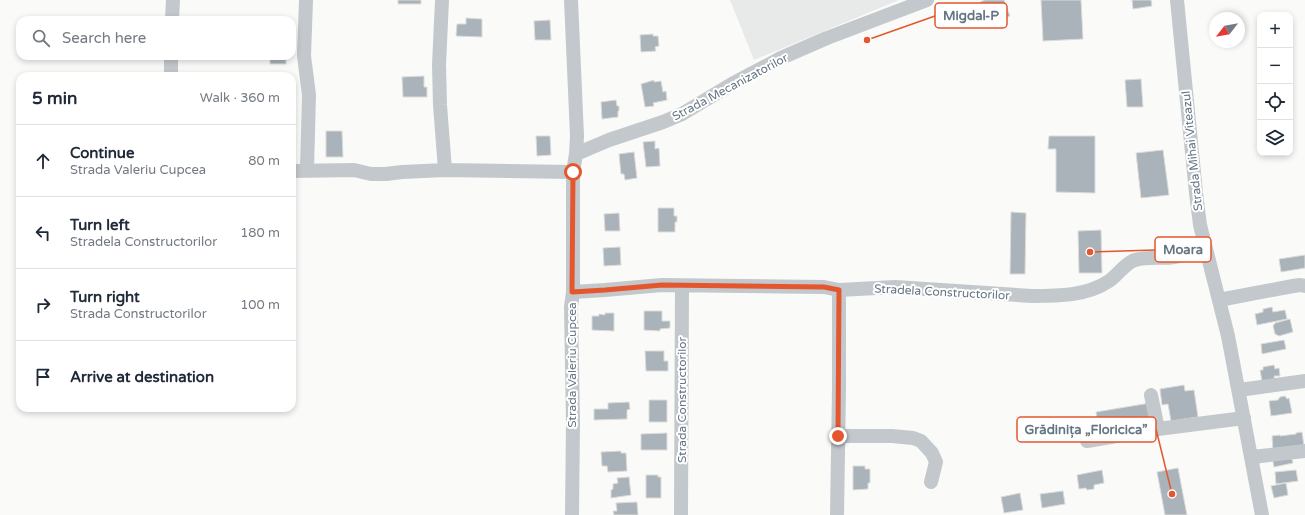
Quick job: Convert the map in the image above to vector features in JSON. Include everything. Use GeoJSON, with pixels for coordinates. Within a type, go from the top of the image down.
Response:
{"type":"FeatureCollection","features":[{"type":"Feature","properties":{"kind":"street"},"geometry":{"type":"LineString","coordinates":[[172,16],[173,0]]}},
{"type":"Feature","properties":{"kind":"street"},"geometry":{"type":"LineString","coordinates":[[306,0],[304,56],[309,95],[307,170]]}},
{"type":"Feature","properties":{"kind":"street"},"geometry":{"type":"LineString","coordinates":[[442,0],[439,65],[440,105],[445,170]]}},
{"type":"Feature","properties":{"kind":"street","name":"Strada Valeriu Cupcea"},"geometry":{"type":"LineString","coordinates":[[571,0],[576,154],[573,172],[571,307],[573,422],[572,515]]}},
{"type":"Feature","properties":{"kind":"street","name":"Strada Mecanizatorilor"},"geometry":{"type":"LineString","coordinates":[[576,154],[609,140],[682,114],[732,84],[781,58],[827,38],[927,0]]}},
{"type":"Feature","properties":{"kind":"street","name":"Strada Mihai Viteazul"},"geometry":{"type":"LineString","coordinates":[[1177,0],[1200,225],[1228,336],[1262,515]]}},
{"type":"Feature","properties":{"kind":"street"},"geometry":{"type":"LineString","coordinates":[[171,60],[171,72]]}},
{"type":"Feature","properties":{"kind":"street"},"geometry":{"type":"LineString","coordinates":[[296,170],[354,170],[371,174],[445,170],[573,172]]}},
{"type":"Feature","properties":{"kind":"street","name":"Stradela Constructorilor"},"geometry":{"type":"LineString","coordinates":[[572,292],[662,285],[824,287],[839,290],[895,287],[1032,296],[1071,294],[1100,287],[1111,280],[1133,260],[1140,258],[1175,257],[1205,249]]}},
{"type":"Feature","properties":{"kind":"street","name":"Strada Constructorilor"},"geometry":{"type":"LineString","coordinates":[[681,515],[682,286]]}},
{"type":"Feature","properties":{"kind":"street"},"geometry":{"type":"LineString","coordinates":[[1220,300],[1293,286],[1305,286]]}},
{"type":"Feature","properties":{"kind":"street"},"geometry":{"type":"LineString","coordinates":[[837,515],[839,290]]}},
{"type":"Feature","properties":{"kind":"street"},"geometry":{"type":"LineString","coordinates":[[1239,390],[1305,381]]}},
{"type":"Feature","properties":{"kind":"street"},"geometry":{"type":"LineString","coordinates":[[1151,395],[1158,429]]}},
{"type":"Feature","properties":{"kind":"street"},"geometry":{"type":"LineString","coordinates":[[1088,441],[1158,429],[1244,418]]}},
{"type":"Feature","properties":{"kind":"street"},"geometry":{"type":"LineString","coordinates":[[838,436],[892,436],[913,438],[921,441],[928,447],[936,462],[931,482]]}},
{"type":"Feature","properties":{"kind":"street"},"geometry":{"type":"LineString","coordinates":[[1252,457],[1305,450]]}},
{"type":"Feature","properties":{"kind":"shaded area"},"geometry":{"type":"Polygon","coordinates":[[[730,0],[899,0],[754,60],[730,0]]]}},
{"type":"Feature","properties":{"kind":"building"},"geometry":{"type":"Polygon","coordinates":[[[398,0],[421,0],[421,4],[398,4],[398,0]]]}},
{"type":"Feature","properties":{"kind":"building"},"geometry":{"type":"Polygon","coordinates":[[[985,0],[1004,0],[1010,16],[989,25],[980,2],[985,0]]]}},
{"type":"Feature","properties":{"kind":"building"},"geometry":{"type":"Polygon","coordinates":[[[1041,0],[1081,0],[1083,39],[1043,41],[1041,0]]]}},
{"type":"Feature","properties":{"kind":"building"},"geometry":{"type":"Polygon","coordinates":[[[1132,0],[1151,0],[1152,6],[1133,9],[1132,0]]]}},
{"type":"Feature","properties":{"kind":"building"},"geometry":{"type":"Polygon","coordinates":[[[466,18],[482,19],[482,37],[456,36],[457,24],[466,24],[466,18]]]}},
{"type":"Feature","properties":{"kind":"building"},"geometry":{"type":"Polygon","coordinates":[[[550,20],[551,40],[535,40],[534,21],[550,20]]]}},
{"type":"Feature","properties":{"kind":"building"},"geometry":{"type":"Polygon","coordinates":[[[653,34],[653,36],[658,36],[659,46],[655,47],[656,51],[641,52],[640,35],[653,34]]]}},
{"type":"Feature","properties":{"kind":"building"},"geometry":{"type":"Polygon","coordinates":[[[270,60],[286,60],[286,64],[270,64],[270,60]]]}},
{"type":"Feature","properties":{"kind":"building"},"geometry":{"type":"Polygon","coordinates":[[[424,76],[424,87],[427,87],[427,97],[403,97],[402,77],[424,76]]]}},
{"type":"Feature","properties":{"kind":"building"},"geometry":{"type":"Polygon","coordinates":[[[1141,79],[1143,107],[1127,107],[1125,80],[1141,79]]]}},
{"type":"Feature","properties":{"kind":"building"},"geometry":{"type":"Polygon","coordinates":[[[654,80],[654,82],[661,81],[663,92],[666,91],[667,100],[653,103],[654,106],[645,107],[641,84],[654,80]]]}},
{"type":"Feature","properties":{"kind":"building"},"geometry":{"type":"Polygon","coordinates":[[[616,100],[617,106],[619,106],[618,117],[602,119],[601,102],[616,100]]]}},
{"type":"Feature","properties":{"kind":"building"},"geometry":{"type":"Polygon","coordinates":[[[326,131],[342,131],[343,157],[326,157],[326,131]]]}},
{"type":"Feature","properties":{"kind":"building"},"geometry":{"type":"Polygon","coordinates":[[[536,136],[550,136],[551,155],[537,156],[536,136]]]}},
{"type":"Feature","properties":{"kind":"building"},"geometry":{"type":"Polygon","coordinates":[[[1049,136],[1095,136],[1095,193],[1056,192],[1056,149],[1048,149],[1049,136]]]}},
{"type":"Feature","properties":{"kind":"building"},"geometry":{"type":"Polygon","coordinates":[[[655,141],[655,149],[659,148],[660,166],[646,167],[643,142],[655,141]]]}},
{"type":"Feature","properties":{"kind":"building"},"geometry":{"type":"Polygon","coordinates":[[[1163,150],[1169,195],[1141,198],[1136,153],[1163,150]]]}},
{"type":"Feature","properties":{"kind":"building"},"geometry":{"type":"Polygon","coordinates":[[[634,152],[637,178],[625,180],[624,174],[621,174],[619,154],[634,152]]]}},
{"type":"Feature","properties":{"kind":"building"},"geometry":{"type":"Polygon","coordinates":[[[658,208],[674,208],[674,216],[677,216],[677,222],[675,222],[675,232],[658,232],[658,208]]]}},
{"type":"Feature","properties":{"kind":"building"},"geometry":{"type":"Polygon","coordinates":[[[1011,212],[1026,213],[1025,274],[1010,274],[1011,212]]]}},
{"type":"Feature","properties":{"kind":"building"},"geometry":{"type":"Polygon","coordinates":[[[619,213],[620,231],[605,231],[604,214],[619,213]]]}},
{"type":"Feature","properties":{"kind":"building"},"geometry":{"type":"Polygon","coordinates":[[[1101,230],[1102,273],[1079,273],[1078,231],[1101,230]]]}},
{"type":"Feature","properties":{"kind":"building"},"geometry":{"type":"Polygon","coordinates":[[[620,247],[621,265],[604,266],[603,248],[620,247]]]}},
{"type":"Feature","properties":{"kind":"building"},"geometry":{"type":"Polygon","coordinates":[[[1305,255],[1305,268],[1281,272],[1279,259],[1305,255]]]}},
{"type":"Feature","properties":{"kind":"building"},"geometry":{"type":"Polygon","coordinates":[[[1272,307],[1273,312],[1285,310],[1287,319],[1257,325],[1255,314],[1263,312],[1263,309],[1272,307]]]}},
{"type":"Feature","properties":{"kind":"building"},"geometry":{"type":"Polygon","coordinates":[[[644,311],[662,311],[662,321],[670,321],[670,328],[660,329],[660,331],[644,330],[644,311]]]}},
{"type":"Feature","properties":{"kind":"building"},"geometry":{"type":"Polygon","coordinates":[[[605,313],[614,313],[614,331],[592,330],[592,316],[599,316],[599,314],[605,315],[605,313]]]}},
{"type":"Feature","properties":{"kind":"building"},"geometry":{"type":"Polygon","coordinates":[[[1290,319],[1293,332],[1279,336],[1275,334],[1273,326],[1275,323],[1290,319]]]}},
{"type":"Feature","properties":{"kind":"building"},"geometry":{"type":"Polygon","coordinates":[[[1284,340],[1286,349],[1262,354],[1261,344],[1284,340]]]}},
{"type":"Feature","properties":{"kind":"building"},"geometry":{"type":"Polygon","coordinates":[[[645,351],[664,351],[664,361],[668,361],[668,371],[646,371],[645,351]]]}},
{"type":"Feature","properties":{"kind":"building"},"geometry":{"type":"Polygon","coordinates":[[[1274,365],[1275,369],[1279,368],[1280,376],[1274,376],[1275,379],[1262,381],[1260,370],[1263,370],[1263,367],[1274,365]]]}},
{"type":"Feature","properties":{"kind":"building"},"geometry":{"type":"Polygon","coordinates":[[[1184,385],[1185,391],[1194,390],[1198,417],[1171,421],[1168,404],[1162,405],[1160,389],[1184,385]]]}},
{"type":"Feature","properties":{"kind":"building"},"geometry":{"type":"Polygon","coordinates":[[[1285,396],[1287,399],[1289,398],[1292,413],[1271,416],[1269,401],[1278,400],[1280,397],[1285,396]]]}},
{"type":"Feature","properties":{"kind":"building"},"geometry":{"type":"Polygon","coordinates":[[[649,400],[667,400],[667,422],[649,422],[649,400]]]}},
{"type":"Feature","properties":{"kind":"building"},"geometry":{"type":"Polygon","coordinates":[[[629,402],[630,409],[627,410],[627,419],[594,420],[594,409],[608,409],[608,403],[629,402]]]}},
{"type":"Feature","properties":{"kind":"building"},"geometry":{"type":"Polygon","coordinates":[[[1150,403],[1153,422],[1099,432],[1096,412],[1150,403]]]}},
{"type":"Feature","properties":{"kind":"building"},"geometry":{"type":"Polygon","coordinates":[[[1302,432],[1304,446],[1273,450],[1272,436],[1302,432]]]}},
{"type":"Feature","properties":{"kind":"building"},"geometry":{"type":"Polygon","coordinates":[[[667,433],[667,450],[641,450],[641,434],[667,433]]]}},
{"type":"Feature","properties":{"kind":"building"},"geometry":{"type":"Polygon","coordinates":[[[621,451],[621,453],[626,453],[627,471],[608,472],[607,466],[602,466],[601,452],[621,451]]]}},
{"type":"Feature","properties":{"kind":"building"},"geometry":{"type":"Polygon","coordinates":[[[1290,453],[1293,463],[1274,467],[1272,456],[1290,453]]]}},
{"type":"Feature","properties":{"kind":"building"},"geometry":{"type":"Polygon","coordinates":[[[853,466],[865,466],[865,469],[870,469],[870,483],[868,483],[868,489],[853,490],[853,466]]]}},
{"type":"Feature","properties":{"kind":"building"},"geometry":{"type":"Polygon","coordinates":[[[1178,468],[1187,515],[1165,515],[1157,472],[1178,468]]]}},
{"type":"Feature","properties":{"kind":"building"},"geometry":{"type":"Polygon","coordinates":[[[1102,470],[1104,483],[1094,485],[1094,489],[1079,489],[1077,475],[1102,470]]]}},
{"type":"Feature","properties":{"kind":"building"},"geometry":{"type":"Polygon","coordinates":[[[1296,470],[1298,481],[1276,484],[1275,472],[1296,470]]]}},
{"type":"Feature","properties":{"kind":"building"},"geometry":{"type":"Polygon","coordinates":[[[646,475],[658,475],[658,477],[661,477],[661,498],[646,498],[646,475]]]}},
{"type":"Feature","properties":{"kind":"building"},"geometry":{"type":"Polygon","coordinates":[[[629,477],[631,495],[611,498],[613,484],[618,483],[617,478],[629,477]]]}},
{"type":"Feature","properties":{"kind":"building"},"geometry":{"type":"Polygon","coordinates":[[[1286,483],[1288,495],[1274,498],[1271,486],[1286,483]]]}},
{"type":"Feature","properties":{"kind":"building"},"geometry":{"type":"Polygon","coordinates":[[[1063,491],[1065,504],[1042,508],[1040,494],[1063,491]]]}},
{"type":"Feature","properties":{"kind":"building"},"geometry":{"type":"Polygon","coordinates":[[[1020,493],[1023,510],[1004,513],[1001,497],[1020,493]]]}},
{"type":"Feature","properties":{"kind":"building"},"geometry":{"type":"Polygon","coordinates":[[[637,502],[638,515],[614,515],[613,511],[617,511],[616,503],[637,502]]]}},
{"type":"Feature","properties":{"kind":"place","name":"Migdal-P"},"geometry":{"type":"Point","coordinates":[867,40]}},
{"type":"Feature","properties":{"kind":"place","name":"Moara"},"geometry":{"type":"Point","coordinates":[1090,252]}},
{"type":"Feature","properties":{"kind":"place","name":"Grădinița „Floricica”"},"geometry":{"type":"Point","coordinates":[1172,494]}},
{"type":"Feature","properties":{"kind":"route"},"geometry":{"type":"LineString","coordinates":[[573,172],[572,292],[662,285],[824,287],[839,290],[838,436]]}}]}
